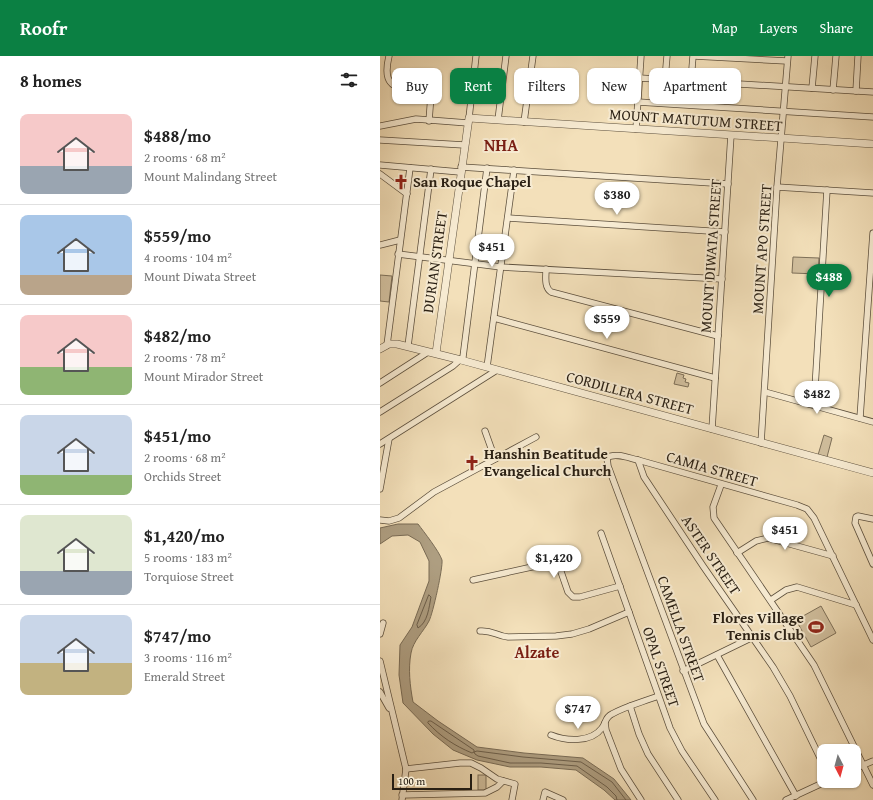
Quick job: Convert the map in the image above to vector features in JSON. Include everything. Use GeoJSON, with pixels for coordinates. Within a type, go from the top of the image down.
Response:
{"type":"FeatureCollection","features":[{"type":"Feature","properties":{"kind":"street"},"geometry":{"type":"LineString","coordinates":[[390,56],[387,66],[387,78],[392,84]]}},
{"type":"Feature","properties":{"kind":"street","name":"DURIAN STREET"},"geometry":{"type":"LineString","coordinates":[[432,353],[448,261],[476,56]]}},
{"type":"Feature","properties":{"kind":"street"},"geometry":{"type":"LineString","coordinates":[[498,120],[506,56]]}},
{"type":"Feature","properties":{"kind":"street"},"geometry":{"type":"LineString","coordinates":[[524,122],[533,56]]}},
{"type":"Feature","properties":{"kind":"street"},"geometry":{"type":"LineString","coordinates":[[640,68],[641,56]]}},
{"type":"Feature","properties":{"kind":"street"},"geometry":{"type":"LineString","coordinates":[[666,68],[667,56]]}},
{"type":"Feature","properties":{"kind":"street"},"geometry":{"type":"LineString","coordinates":[[693,68],[694,56],[788,59]]}},
{"type":"Feature","properties":{"kind":"street"},"geometry":{"type":"LineString","coordinates":[[812,88],[815,56]]}},
{"type":"Feature","properties":{"kind":"street"},"geometry":{"type":"LineString","coordinates":[[833,90],[836,56]]}},
{"type":"Feature","properties":{"kind":"street"},"geometry":{"type":"LineString","coordinates":[[856,91],[858,56]]}},
{"type":"Feature","properties":{"kind":"street","name":"MOUNT APO STREET"},"geometry":{"type":"LineString","coordinates":[[761,443],[777,187],[788,59]]}},
{"type":"Feature","properties":{"kind":"street"},"geometry":{"type":"LineString","coordinates":[[741,84],[873,92]]}},
{"type":"Feature","properties":{"kind":"street"},"geometry":{"type":"LineString","coordinates":[[641,102],[784,112],[873,116]]}},
{"type":"Feature","properties":{"kind":"street"},"geometry":{"type":"LineString","coordinates":[[429,121],[430,104]]}},
{"type":"Feature","properties":{"kind":"street"},"geometry":{"type":"LineString","coordinates":[[636,129],[638,104]]}},
{"type":"Feature","properties":{"kind":"street","name":"MOUNT MATUTUM STREET"},"geometry":{"type":"LineString","coordinates":[[380,126],[411,119],[429,121],[498,120],[873,144]]}},
{"type":"Feature","properties":{"kind":"street","name":"MOUNT DIWATA STREET"},"geometry":{"type":"LineString","coordinates":[[712,429],[731,135]]}},
{"type":"Feature","properties":{"kind":"street"},"geometry":{"type":"LineString","coordinates":[[380,140],[464,145]]}},
{"type":"Feature","properties":{"kind":"street"},"geometry":{"type":"LineString","coordinates":[[380,165],[431,169],[487,168],[728,184]]}},
{"type":"Feature","properties":{"kind":"street"},"geometry":{"type":"LineString","coordinates":[[380,349],[387,345],[410,168]]}},
{"type":"Feature","properties":{"kind":"street"},"geometry":{"type":"LineString","coordinates":[[380,412],[461,360],[465,350],[487,168]]}},
{"type":"Feature","properties":{"kind":"street"},"geometry":{"type":"LineString","coordinates":[[408,346],[431,169]]}},
{"type":"Feature","properties":{"kind":"street"},"geometry":{"type":"LineString","coordinates":[[487,367],[514,170]]}},
{"type":"Feature","properties":{"kind":"street"},"geometry":{"type":"LineString","coordinates":[[380,174],[407,194]]}},
{"type":"Feature","properties":{"kind":"street"},"geometry":{"type":"LineString","coordinates":[[777,187],[873,193]]}},
{"type":"Feature","properties":{"kind":"street"},"geometry":{"type":"LineString","coordinates":[[814,405],[827,190]]}},
{"type":"Feature","properties":{"kind":"street"},"geometry":{"type":"LineString","coordinates":[[508,218],[725,232]]}},
{"type":"Feature","properties":{"kind":"street"},"geometry":{"type":"LineString","coordinates":[[860,418],[873,233]]}},
{"type":"Feature","properties":{"kind":"street"},"geometry":{"type":"LineString","coordinates":[[380,245],[400,240]]}},
{"type":"Feature","properties":{"kind":"street"},"geometry":{"type":"LineString","coordinates":[[398,254],[501,267],[722,279]]}},
{"type":"Feature","properties":{"kind":"street"},"geometry":{"type":"LineString","coordinates":[[546,269],[546,285],[551,292],[718,336]]}},
{"type":"Feature","properties":{"kind":"street"},"geometry":{"type":"LineString","coordinates":[[494,318],[715,378]]}},
{"type":"Feature","properties":{"kind":"street","name":"CORDILLERA STREET"},"geometry":{"type":"LineString","coordinates":[[387,345],[394,344],[408,346],[461,360],[873,474]]}},
{"type":"Feature","properties":{"kind":"street"},"geometry":{"type":"LineString","coordinates":[[380,383],[432,353]]}},
{"type":"Feature","properties":{"kind":"street"},"geometry":{"type":"LineString","coordinates":[[380,444],[496,370]]}},
{"type":"Feature","properties":{"kind":"street"},"geometry":{"type":"LineString","coordinates":[[765,392],[873,422]]}},
{"type":"Feature","properties":{"kind":"street"},"geometry":{"type":"LineString","coordinates":[[485,431],[495,459]]}},
{"type":"Feature","properties":{"kind":"street"},"geometry":{"type":"LineString","coordinates":[[380,520],[389,521],[399,518],[434,492],[536,437]]}},
{"type":"Feature","properties":{"kind":"street"},"geometry":{"type":"LineString","coordinates":[[380,489],[388,439]]}},
{"type":"Feature","properties":{"kind":"street","name":"CAMIA STREET"},"geometry":{"type":"LineString","coordinates":[[609,456],[615,455],[638,460],[807,509],[814,518],[833,556]]}},
{"type":"Feature","properties":{"kind":"street","name":"CAMELLA STREET"},"geometry":{"type":"LineString","coordinates":[[609,456],[607,458],[608,466],[704,724],[753,800]]}},
{"type":"Feature","properties":{"kind":"street","name":"ASTER STREET"},"geometry":{"type":"LineString","coordinates":[[638,460],[644,477],[773,667],[787,690],[817,752]]}},
{"type":"Feature","properties":{"kind":"street"},"geometry":{"type":"LineString","coordinates":[[721,485],[713,507],[715,521],[814,665],[873,785]]}},
{"type":"Feature","properties":{"kind":"street"},"geometry":{"type":"LineString","coordinates":[[873,519],[858,516],[856,517],[855,523],[873,564]]}},
{"type":"Feature","properties":{"kind":"street","name":"OPAL STREET"},"geometry":{"type":"LineString","coordinates":[[601,533],[658,696],[675,739],[713,799]]}},
{"type":"Feature","properties":{"kind":"street"},"geometry":{"type":"LineString","coordinates":[[737,553],[756,541],[768,538],[833,556],[873,640]]}},
{"type":"Feature","properties":{"kind":"street"},"geometry":{"type":"LineString","coordinates":[[473,580],[550,563],[559,566],[568,592],[573,598],[620,586]]}},
{"type":"Feature","properties":{"kind":"street"},"geometry":{"type":"LineString","coordinates":[[770,600],[786,590],[797,587],[856,605]]}},
{"type":"Feature","properties":{"kind":"street"},"geometry":{"type":"LineString","coordinates":[[480,631],[490,631],[504,636],[564,635],[581,632],[629,612]]}},
{"type":"Feature","properties":{"kind":"street"},"geometry":{"type":"LineString","coordinates":[[380,634],[383,623]]}},
{"type":"Feature","properties":{"kind":"street"},"geometry":{"type":"LineString","coordinates":[[683,671],[753,637]]}},
{"type":"Feature","properties":{"kind":"street"},"geometry":{"type":"LineString","coordinates":[[717,655],[796,796]]}},
{"type":"Feature","properties":{"kind":"street"},"geometry":{"type":"LineString","coordinates":[[380,661],[406,768],[402,798],[485,793],[497,787],[503,781]]}},
{"type":"Feature","properties":{"kind":"street"},"geometry":{"type":"LineString","coordinates":[[380,692],[393,715]]}},
{"type":"Feature","properties":{"kind":"street"},"geometry":{"type":"LineString","coordinates":[[551,735],[558,738],[567,739],[586,739],[593,737],[598,733],[606,719],[612,713],[658,696]]}},
{"type":"Feature","properties":{"kind":"street"},"geometry":{"type":"LineString","coordinates":[[630,706],[639,734],[648,754],[678,800]]}},
{"type":"Feature","properties":{"kind":"street"},"geometry":{"type":"LineString","coordinates":[[605,722],[606,730],[621,769],[641,800]]}},
{"type":"Feature","properties":{"kind":"street"},"geometry":{"type":"LineString","coordinates":[[861,766],[873,760]]}},
{"type":"Feature","properties":{"kind":"street"},"geometry":{"type":"LineString","coordinates":[[406,768],[460,763],[477,765],[503,781],[515,784],[512,800]]}},
{"type":"Feature","properties":{"kind":"street"},"geometry":{"type":"LineString","coordinates":[[786,800],[817,786]]}},
{"type":"Feature","properties":{"kind":"street"},"geometry":{"type":"LineString","coordinates":[[543,800],[545,792],[563,800]]}},
{"type":"Feature","properties":{"kind":"shaded area"},"geometry":{"type":"Polygon","coordinates":[[[793,257],[819,258],[818,274],[792,273],[793,257]]]}},
{"type":"Feature","properties":{"kind":"shaded area"},"geometry":{"type":"Polygon","coordinates":[[[380,275],[392,276],[389,302],[380,301],[380,275]]]}},
{"type":"Feature","properties":{"kind":"shaded area"},"geometry":{"type":"Polygon","coordinates":[[[677,373],[684,375],[683,378],[686,379],[685,382],[689,383],[688,387],[674,384],[677,373]]]}},
{"type":"Feature","properties":{"kind":"shaded area"},"geometry":{"type":"Polygon","coordinates":[[[824,435],[832,438],[827,457],[818,455],[824,435]]]}},
{"type":"Feature","properties":{"kind":"shaded area","name":"Flores Village Tennis Club"},"geometry":{"type":"Polygon","coordinates":[[[821,606],[836,633],[811,647],[796,620],[821,606]]]}},
{"type":"Feature","properties":{"kind":"shaded area"},"geometry":{"type":"Polygon","coordinates":[[[478,775],[486,775],[486,790],[478,790],[478,775]]]}},
{"type":"Feature","properties":{"kind":"water"},"geometry":{"type":"Polygon","coordinates":[[[398,524],[418,524],[435,547],[442,560],[431,616],[427,625],[414,644],[411,653],[410,678],[413,702],[477,747],[583,758],[614,779],[631,800],[615,800],[604,790],[576,770],[541,767],[510,767],[477,760],[453,750],[433,734],[403,703],[399,675],[400,645],[412,627],[429,581],[429,561],[420,542],[408,535],[392,536],[380,544],[380,528],[398,524]]]}},
{"type":"Feature","properties":{"kind":"place","name":"San Roque Chapel"},"geometry":{"type":"Point","coordinates":[401,182]}},
{"type":"Feature","properties":{"kind":"place","name":"Hanshin Beatitude Evangelical Church"},"geometry":{"type":"Point","coordinates":[472,463]}},
{"type":"Feature","properties":{"kind":"place","name":"Flores Village Tennis Club"},"geometry":{"type":"Point","coordinates":[816,627]}},
{"type":"Feature","properties":{"kind":"district","name":"NHA"},"geometry":{"type":"Point","coordinates":[501,145]}},
{"type":"Feature","properties":{"kind":"district","name":"Alzate"},"geometry":{"type":"Point","coordinates":[537,652]}}]}
